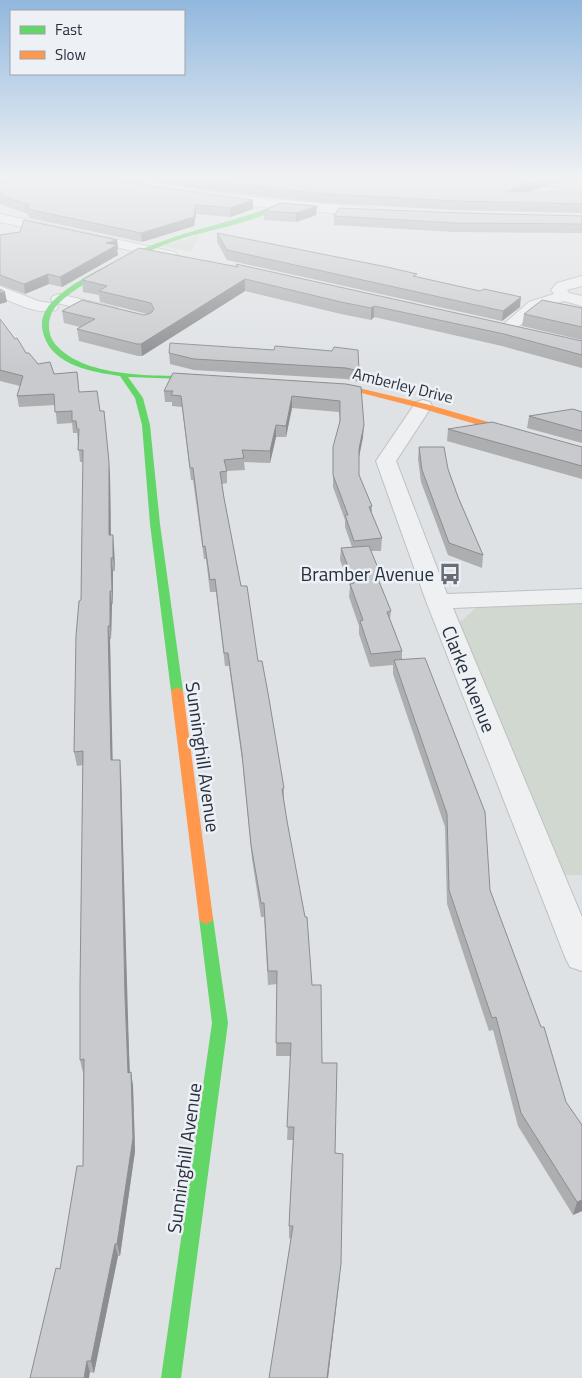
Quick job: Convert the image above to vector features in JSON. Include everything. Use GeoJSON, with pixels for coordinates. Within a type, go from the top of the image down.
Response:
{"type":"FeatureCollection","features":[{"type":"Feature","properties":{"kind":"street"},"geometry":{"type":"LineString","coordinates":[[100,240],[182,258]]}},
{"type":"Feature","properties":{"kind":"street"},"geometry":{"type":"LineString","coordinates":[[175,240],[144,250],[75,287],[54,303],[44,319],[45,334],[54,350],[77,363],[122,374],[224,379]]}},
{"type":"Feature","properties":{"kind":"street"},"geometry":{"type":"LineString","coordinates":[[582,281],[561,287],[559,292],[564,296],[582,301]]}},
{"type":"Feature","properties":{"kind":"street"},"geometry":{"type":"LineString","coordinates":[[0,291],[35,306],[54,303],[126,315]]}},
{"type":"Feature","properties":{"kind":"street"},"geometry":{"type":"LineString","coordinates":[[525,333],[502,327],[535,304],[564,296]]}},
{"type":"Feature","properties":{"kind":"street","name":"Sunninghill Avenue"},"geometry":{"type":"LineString","coordinates":[[122,374],[139,398],[146,425],[155,524],[220,1023],[171,1378]]}},
{"type":"Feature","properties":{"kind":"street","name":"Amberley Drive"},"geometry":{"type":"LineString","coordinates":[[310,385],[346,387],[423,406],[582,452]]}},
{"type":"Feature","properties":{"kind":"street","name":"Clarke Avenue"},"geometry":{"type":"LineString","coordinates":[[423,406],[386,461],[438,602],[581,950]]}},
{"type":"Feature","properties":{"kind":"street"},"geometry":{"type":"LineString","coordinates":[[438,602],[582,596]]}},
{"type":"Feature","properties":{"kind":"shaded area"},"geometry":{"type":"Polygon","coordinates":[[[183,240],[197,240],[191,252],[162,246],[183,240]]]}},
{"type":"Feature","properties":{"kind":"shaded area"},"geometry":{"type":"Polygon","coordinates":[[[582,602],[582,875],[564,875],[459,623],[476,608],[582,602]]]}},
{"type":"Feature","properties":{"kind":"building"},"geometry":{"type":"Polygon","coordinates":[[[0,240],[116,240],[106,243],[117,245],[60,277],[48,274],[24,284],[0,275],[0,240]]]}},
{"type":"Feature","properties":{"kind":"building"},"geometry":{"type":"Polygon","coordinates":[[[221,240],[254,240],[387,267],[417,274],[413,276],[480,291],[484,289],[521,297],[503,311],[227,250],[221,240]]]}},
{"type":"Feature","properties":{"kind":"building"},"geometry":{"type":"Polygon","coordinates":[[[139,248],[238,267],[236,264],[582,341],[582,355],[504,334],[374,306],[371,308],[341,302],[245,279],[141,344],[77,329],[95,319],[62,311],[82,300],[144,315],[151,313],[154,309],[151,303],[99,291],[107,286],[82,280],[139,248]]]}},
{"type":"Feature","properties":{"kind":"building"},"geometry":{"type":"Polygon","coordinates":[[[542,300],[582,308],[582,327],[524,314],[542,300]]]}},
{"type":"Feature","properties":{"kind":"building"},"geometry":{"type":"Polygon","coordinates":[[[0,319],[15,339],[17,338],[26,353],[29,353],[38,364],[50,362],[54,374],[77,372],[79,392],[97,391],[100,411],[104,411],[109,462],[109,535],[113,535],[113,558],[111,558],[112,591],[110,591],[110,626],[108,626],[111,760],[120,760],[125,996],[128,1073],[131,1072],[133,1138],[117,1244],[115,1244],[91,1361],[87,1361],[84,1378],[30,1378],[56,1268],[60,1269],[77,1166],[83,1166],[84,1059],[80,1060],[80,985],[83,751],[74,752],[76,636],[79,601],[81,600],[83,450],[78,450],[79,429],[77,429],[76,421],[72,421],[72,411],[55,412],[54,394],[17,396],[23,376],[0,370],[0,319]]]}},
{"type":"Feature","properties":{"kind":"building"},"geometry":{"type":"Polygon","coordinates":[[[170,343],[274,350],[275,346],[332,351],[334,347],[358,350],[359,371],[346,368],[194,359],[169,353],[170,343]]]}},
{"type":"Feature","properties":{"kind":"building"},"geometry":{"type":"Polygon","coordinates":[[[173,373],[346,384],[361,387],[364,425],[359,449],[359,475],[372,506],[369,507],[382,538],[354,541],[345,515],[348,515],[333,475],[333,447],[340,421],[340,401],[292,396],[286,426],[276,425],[270,451],[242,450],[244,458],[224,460],[227,471],[220,472],[241,586],[247,586],[258,661],[262,661],[268,693],[284,788],[282,789],[287,821],[305,917],[307,917],[312,985],[321,985],[322,1063],[337,1063],[335,1153],[343,1154],[341,1264],[327,1378],[269,1378],[293,1226],[289,1226],[294,1127],[287,1127],[291,1043],[276,1043],[277,971],[268,971],[264,903],[261,903],[251,845],[242,754],[228,653],[224,653],[215,579],[210,580],[205,546],[203,547],[181,396],[171,395],[173,391],[164,391],[173,373]]]}},
{"type":"Feature","properties":{"kind":"building"},"geometry":{"type":"Polygon","coordinates":[[[573,409],[582,412],[582,431],[529,416],[573,409]]]}},
{"type":"Feature","properties":{"kind":"building"},"geometry":{"type":"Polygon","coordinates":[[[492,422],[582,447],[582,466],[448,429],[492,422]]]}},
{"type":"Feature","properties":{"kind":"building"},"geometry":{"type":"Polygon","coordinates":[[[419,447],[444,447],[448,469],[458,497],[483,555],[449,543],[422,470],[419,447]]]}},
{"type":"Feature","properties":{"kind":"building"},"geometry":{"type":"Polygon","coordinates":[[[369,546],[380,573],[376,574],[391,611],[387,612],[402,651],[371,654],[360,621],[363,620],[350,584],[354,583],[341,548],[369,546]]]}},
{"type":"Feature","properties":{"kind":"building"},"geometry":{"type":"Polygon","coordinates":[[[425,658],[485,812],[490,890],[541,1027],[544,1027],[566,1102],[582,1125],[582,1200],[577,1202],[521,1113],[496,1017],[492,1018],[449,890],[447,814],[394,660],[425,658]]]}},
{"type":"Feature","properties":{"kind":"traffic: fast"},"geometry":{"type":"LineString","coordinates":[[172,240],[123,261],[64,295],[49,310],[45,319],[45,330],[49,341],[60,354],[77,364],[99,370],[147,377],[210,378]]}},
{"type":"Feature","properties":{"kind":"traffic: fast"},"geometry":{"type":"LineString","coordinates":[[122,374],[139,398],[146,425],[155,524],[177,691]]}},
{"type":"Feature","properties":{"kind":"traffic: fast"},"geometry":{"type":"LineString","coordinates":[[171,1378],[220,1023],[206,918]]}},
{"type":"Feature","properties":{"kind":"traffic: slow"},"geometry":{"type":"LineString","coordinates":[[325,386],[346,387],[423,406],[582,452]]}},
{"type":"Feature","properties":{"kind":"traffic: slow"},"geometry":{"type":"LineString","coordinates":[[177,691],[206,918]]}},
{"type":"Feature","properties":{"kind":"place","name":"Bramber Avenue"},"geometry":{"type":"Point","coordinates":[450,574]}}]}
